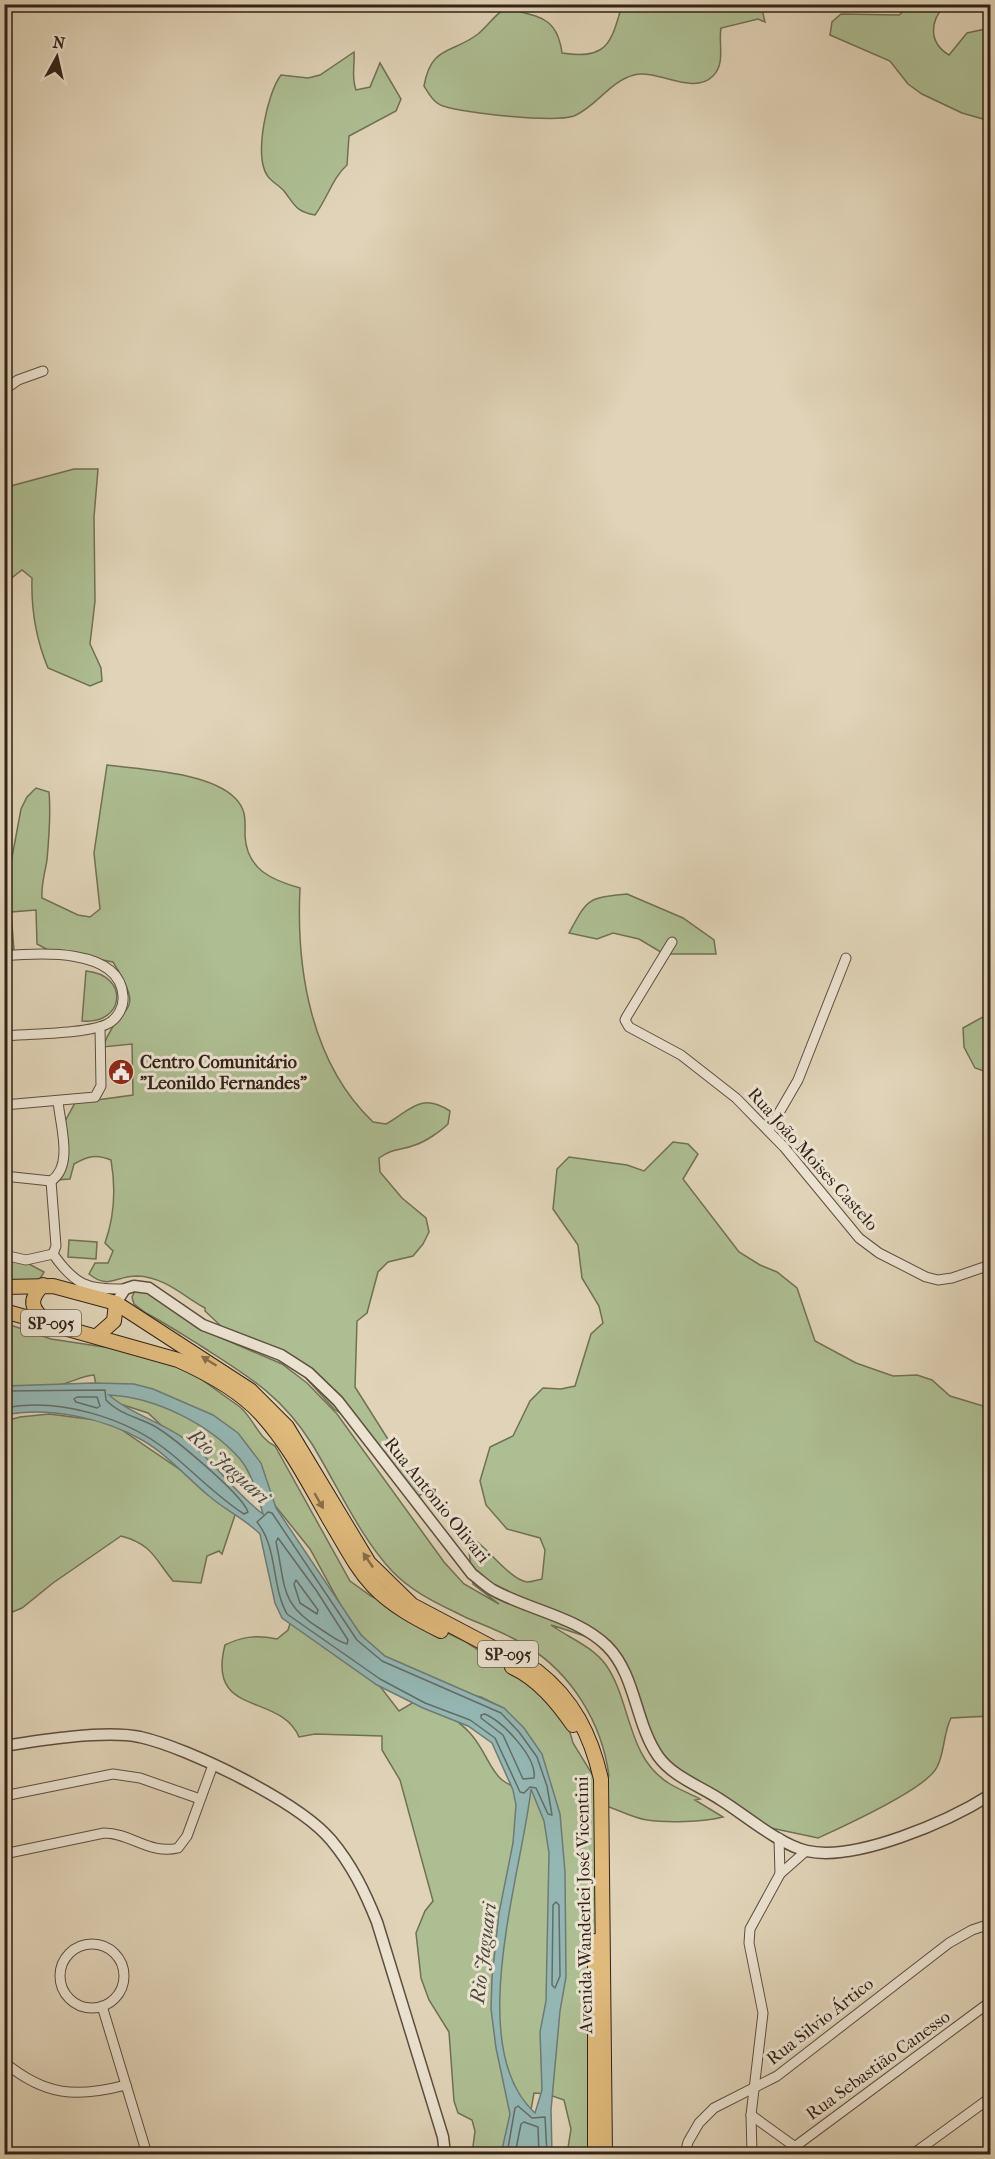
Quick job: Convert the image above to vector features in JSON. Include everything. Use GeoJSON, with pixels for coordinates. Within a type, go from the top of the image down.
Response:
{"type":"FeatureCollection","features":[{"type":"Feature","properties":{"kind":"main road","name":"SP-095"},"geometry":{"type":"LineString","coordinates":[[4,1287],[43,1285],[116,1304]]}},
{"type":"Feature","properties":{"kind":"main road"},"geometry":{"type":"LineString","coordinates":[[43,1285],[32,1298],[32,1305],[46,1321]]}},
{"type":"Feature","properties":{"kind":"main road"},"geometry":{"type":"LineString","coordinates":[[97,1336],[114,1321],[116,1304]]}},
{"type":"Feature","properties":{"kind":"main road","name":"Avenida Wanderlei José Vicentini"},"geometry":{"type":"LineString","coordinates":[[116,1304],[227,1372],[270,1409],[302,1449],[369,1563],[385,1582],[412,1605],[537,1671],[554,1684],[583,1725],[595,1750],[601,1779],[605,2154]]}},
{"type":"Feature","properties":{"kind":"main road","name":"SP-095"},"geometry":{"type":"LineString","coordinates":[[4,1311],[97,1336]]}},
{"type":"Feature","properties":{"kind":"main road","name":"Avenida Wanderlei José Vicentini"},"geometry":{"type":"LineString","coordinates":[[97,1336],[167,1356],[205,1372],[260,1413],[287,1446],[357,1566],[374,1586],[417,1619],[518,1669],[539,1685],[561,1707],[578,1733],[589,1760],[595,1809],[595,2154]]}},
{"type":"Feature","properties":{"kind":"street"},"geometry":{"type":"LineString","coordinates":[[4,390],[18,380],[43,371]]}},
{"type":"Feature","properties":{"kind":"street","name":"Rua João Moises Castelo"},"geometry":{"type":"LineString","coordinates":[[672,942],[625,1020],[629,1027],[671,1048],[723,1086],[769,1130],[859,1238],[879,1253],[926,1277],[938,1280],[952,1278],[990,1265]]}},
{"type":"Feature","properties":{"kind":"street"},"geometry":{"type":"LineString","coordinates":[[4,956],[90,958],[99,962],[120,982],[123,996],[116,1017],[100,1027],[4,1036]]}},
{"type":"Feature","properties":{"kind":"street"},"geometry":{"type":"LineString","coordinates":[[769,1130],[798,1080],[846,958]]}},
{"type":"Feature","properties":{"kind":"street"},"geometry":{"type":"LineString","coordinates":[[4,1105],[95,1097],[101,1086],[100,1027]]}},
{"type":"Feature","properties":{"kind":"street"},"geometry":{"type":"LineString","coordinates":[[4,1176],[51,1181],[58,1176],[64,1162],[58,1101]]}},
{"type":"Feature","properties":{"kind":"street"},"geometry":{"type":"LineString","coordinates":[[51,1181],[56,1246],[53,1254]]}},
{"type":"Feature","properties":{"kind":"street"},"geometry":{"type":"LineString","coordinates":[[4,1255],[26,1260],[53,1254]]}},
{"type":"Feature","properties":{"kind":"street"},"geometry":{"type":"LineString","coordinates":[[53,1254],[75,1281],[104,1289],[125,1289]]}},
{"type":"Feature","properties":{"kind":"street","name":"Rua Antônio Olivari"},"geometry":{"type":"LineString","coordinates":[[125,1289],[134,1286],[149,1288],[203,1325],[281,1355],[309,1373],[338,1401],[472,1574],[492,1590],[580,1628],[605,1644],[619,1659],[647,1739],[660,1759],[680,1776],[779,1838],[806,1851],[855,1850],[890,1841],[942,1821],[990,1795]]}},
{"type":"Feature","properties":{"kind":"street"},"geometry":{"type":"LineString","coordinates":[[116,1304],[125,1289]]}},
{"type":"Feature","properties":{"kind":"street"},"geometry":{"type":"LineString","coordinates":[[4,1746],[121,1735],[157,1743],[213,1765],[263,1789],[298,1812],[329,1838],[350,1865],[365,1891],[377,1922],[443,2137],[445,2154]]}},
{"type":"Feature","properties":{"kind":"street"},"geometry":{"type":"LineString","coordinates":[[4,1854],[104,1833],[125,1836],[156,1851],[178,1848],[187,1836],[213,1765]]}},
{"type":"Feature","properties":{"kind":"street"},"geometry":{"type":"LineString","coordinates":[[4,1796],[113,1774],[127,1774],[200,1799]]}},
{"type":"Feature","properties":{"kind":"street"},"geometry":{"type":"LineString","coordinates":[[779,1838],[780,1874]]}},
{"type":"Feature","properties":{"kind":"street"},"geometry":{"type":"LineString","coordinates":[[752,2154],[751,2115],[763,2013],[749,1942],[750,1929],[780,1874],[806,1851]]}},
{"type":"Feature","properties":{"kind":"street","name":"Rua Silvio Ártico"},"geometry":{"type":"LineString","coordinates":[[685,2154],[687,2142],[699,2122],[714,2108],[777,2076],[949,1943],[972,1930],[990,1924]]}},
{"type":"Feature","properties":{"kind":"street"},"geometry":{"type":"LineString","coordinates":[[97,1944],[106,1947],[120,1960],[123,1968],[122,1987],[117,1995],[102,2006],[81,2006],[65,1993],[61,1983],[63,1962],[77,1947],[97,1944]]}},
{"type":"Feature","properties":{"kind":"street","name":"Rua Sebastião Canesso"},"geometry":{"type":"LineString","coordinates":[[789,2151],[990,2002]]}},
{"type":"Feature","properties":{"kind":"street"},"geometry":{"type":"LineString","coordinates":[[102,2006],[147,2154]]}},
{"type":"Feature","properties":{"kind":"street"},"geometry":{"type":"LineString","coordinates":[[4,2062],[39,2087],[90,2092],[126,2085]]}},
{"type":"Feature","properties":{"kind":"street"},"geometry":{"type":"LineString","coordinates":[[913,2154],[990,2098]]}},
{"type":"Feature","properties":{"kind":"street"},"geometry":{"type":"LineString","coordinates":[[751,2115],[789,2151],[805,2154]]}},
{"type":"Feature","properties":{"kind":"green space"},"geometry":{"type":"Polygon","coordinates":[[[622,5],[761,5],[765,22],[758,19],[721,28],[719,65],[713,76],[705,81],[686,83],[654,75],[634,75],[610,88],[589,107],[574,116],[529,118],[454,109],[437,103],[424,86],[427,73],[437,57],[478,34],[506,8],[544,20],[556,31],[562,53],[577,55],[589,54],[605,46],[614,30],[622,5]]]}},
{"type":"Feature","properties":{"kind":"green space"},"geometry":{"type":"Polygon","coordinates":[[[911,5],[945,5],[936,18],[934,32],[938,45],[949,55],[967,33],[990,28],[990,121],[962,113],[922,94],[908,84],[890,61],[830,35],[832,22],[841,14],[899,15],[911,5]]]}},
{"type":"Feature","properties":{"kind":"green space"},"geometry":{"type":"Polygon","coordinates":[[[354,52],[353,76],[356,90],[370,87],[380,63],[401,99],[396,111],[349,136],[347,165],[315,215],[309,214],[296,207],[284,191],[270,179],[263,166],[262,139],[267,109],[281,75],[308,78],[320,75],[354,52]]]}},
{"type":"Feature","properties":{"kind":"green space"},"geometry":{"type":"Polygon","coordinates":[[[74,469],[98,469],[94,517],[95,601],[90,644],[101,668],[102,681],[90,686],[48,668],[35,624],[32,578],[22,570],[5,583],[5,490],[7,487],[74,469]]]}},
{"type":"Feature","properties":{"kind":"green space"},"geometry":{"type":"Polygon","coordinates":[[[107,765],[193,777],[224,789],[239,802],[245,821],[245,836],[250,857],[263,872],[271,877],[300,888],[301,951],[312,1014],[335,1072],[352,1098],[373,1122],[386,1124],[423,1103],[431,1103],[450,1111],[448,1124],[433,1136],[419,1144],[389,1152],[379,1158],[380,1172],[402,1198],[426,1218],[429,1232],[413,1256],[388,1262],[378,1272],[367,1313],[357,1321],[355,1387],[408,1471],[425,1492],[414,1499],[346,1417],[334,1409],[297,1368],[224,1329],[205,1311],[205,1308],[165,1283],[137,1276],[107,1282],[89,1274],[95,1263],[108,1263],[113,1251],[105,1243],[114,1202],[111,1160],[101,1157],[84,1159],[74,1164],[70,1179],[57,1180],[63,1125],[75,1103],[133,1095],[132,1044],[103,1047],[117,1021],[128,1008],[129,993],[113,962],[48,950],[37,944],[36,910],[11,912],[14,950],[5,951],[5,895],[21,809],[27,797],[36,788],[49,792],[50,800],[47,860],[42,898],[78,915],[90,917],[100,909],[94,853],[107,765]]]}},
{"type":"Feature","properties":{"kind":"green space"},"geometry":{"type":"Polygon","coordinates":[[[627,894],[683,918],[714,940],[716,954],[664,954],[639,939],[613,933],[597,939],[569,933],[580,913],[590,902],[604,897],[627,894]]]}},
{"type":"Feature","properties":{"kind":"green space"},"geometry":{"type":"Polygon","coordinates":[[[86,971],[100,974],[110,981],[117,999],[114,1008],[107,1015],[96,1020],[82,1021],[86,971]]]}},
{"type":"Feature","properties":{"kind":"green space"},"geometry":{"type":"Polygon","coordinates":[[[990,1013],[990,1073],[975,1068],[964,1047],[963,1028],[990,1013]]]}},
{"type":"Feature","properties":{"kind":"green space"},"geometry":{"type":"Polygon","coordinates":[[[673,1142],[688,1144],[698,1154],[683,1179],[739,1252],[777,1272],[797,1288],[815,1341],[856,1363],[893,1376],[917,1375],[932,1380],[950,1396],[990,1408],[990,1716],[951,1718],[940,1761],[930,1776],[883,1807],[818,1838],[771,1828],[705,1786],[682,1776],[651,1748],[619,1667],[594,1639],[551,1625],[587,1647],[606,1665],[614,1679],[637,1743],[644,1758],[654,1771],[671,1784],[700,1799],[695,1800],[723,1817],[695,1821],[655,1821],[640,1819],[598,1804],[595,2154],[567,2154],[571,2129],[564,2100],[547,2094],[534,2093],[523,2154],[472,2154],[475,2131],[472,2120],[458,2113],[454,2101],[449,2032],[429,2000],[421,1978],[416,1933],[425,1911],[433,1901],[400,1780],[382,1750],[382,1736],[315,1734],[299,1737],[290,1723],[277,1714],[248,1702],[235,1694],[226,1684],[222,1668],[225,1645],[250,1637],[277,1639],[288,1630],[292,1617],[379,1685],[399,1711],[419,1699],[440,1710],[459,1722],[470,1733],[500,1778],[508,1784],[532,1789],[501,1707],[481,1697],[444,1690],[377,1653],[350,1622],[310,1549],[269,1498],[207,1468],[148,1413],[120,1404],[97,1389],[94,1375],[52,1386],[5,1386],[5,1323],[51,1339],[170,1357],[240,1407],[264,1438],[275,1446],[350,1581],[371,1596],[466,1642],[529,1683],[545,1697],[569,1729],[573,1743],[595,1779],[609,1776],[600,1737],[592,1719],[571,1685],[558,1671],[527,1646],[436,1603],[400,1579],[370,1543],[312,1444],[276,1399],[249,1377],[146,1313],[134,1304],[132,1297],[135,1291],[149,1288],[196,1327],[282,1364],[307,1383],[337,1414],[444,1562],[464,1584],[499,1604],[473,1584],[469,1551],[474,1539],[514,1576],[527,1582],[542,1579],[545,1550],[540,1538],[507,1529],[486,1505],[480,1481],[490,1447],[513,1436],[530,1401],[543,1388],[561,1389],[575,1386],[591,1334],[603,1323],[599,1306],[582,1278],[578,1245],[553,1209],[557,1169],[569,1157],[627,1165],[644,1171],[673,1142]]]}},
{"type":"Feature","properties":{"kind":"green space"},"geometry":{"type":"Polygon","coordinates":[[[69,1240],[97,1242],[96,1259],[68,1257],[69,1240]]]}},
{"type":"Feature","properties":{"kind":"green space"},"geometry":{"type":"Polygon","coordinates":[[[4,1259],[29,1264],[44,1272],[38,1282],[5,1285],[4,1259]]]}},
{"type":"Feature","properties":{"kind":"green space"},"geometry":{"type":"Polygon","coordinates":[[[49,1414],[104,1421],[116,1426],[239,1510],[235,1515],[222,1554],[219,1551],[207,1556],[201,1583],[173,1581],[146,1548],[140,1543],[121,1536],[53,1583],[22,1608],[5,1615],[5,1421],[49,1414]]]}},
{"type":"Feature","properties":{"kind":"water"},"geometry":{"type":"Polygon","coordinates":[[[134,1384],[153,1389],[213,1415],[238,1433],[261,1463],[276,1508],[361,1635],[385,1656],[504,1708],[524,1728],[542,1754],[560,1814],[565,1872],[566,1977],[560,2011],[551,2110],[552,2154],[501,2154],[510,2114],[496,2048],[491,2009],[492,1977],[499,1913],[513,1843],[516,1805],[513,1790],[492,1743],[468,1726],[423,1708],[377,1685],[282,1618],[275,1603],[260,1534],[215,1501],[151,1446],[127,1432],[75,1416],[39,1412],[5,1415],[5,1386],[134,1384]],[[109,1395],[128,1408],[180,1435],[263,1514],[248,1471],[240,1459],[213,1435],[197,1424],[162,1407],[145,1401],[109,1395]],[[531,1789],[509,1911],[500,2004],[503,2047],[514,2084],[535,2113],[542,2090],[540,2032],[546,2001],[549,1853],[544,1821],[531,1789]]]}},
{"type":"Feature","properties":{"kind":"place","name":"Centro Comunitário \"Leonildo Fernandes\""},"geometry":{"type":"Point","coordinates":[121,1072]}},
{"type":"Feature","properties":{"kind":"water label","name":"Rio Jaguari"},"geometry":{"type":"Point","coordinates":[229,1466]}},
{"type":"Feature","properties":{"kind":"water label","name":"Rio Jaguari"},"geometry":{"type":"Point","coordinates":[483,1953]}}]}
